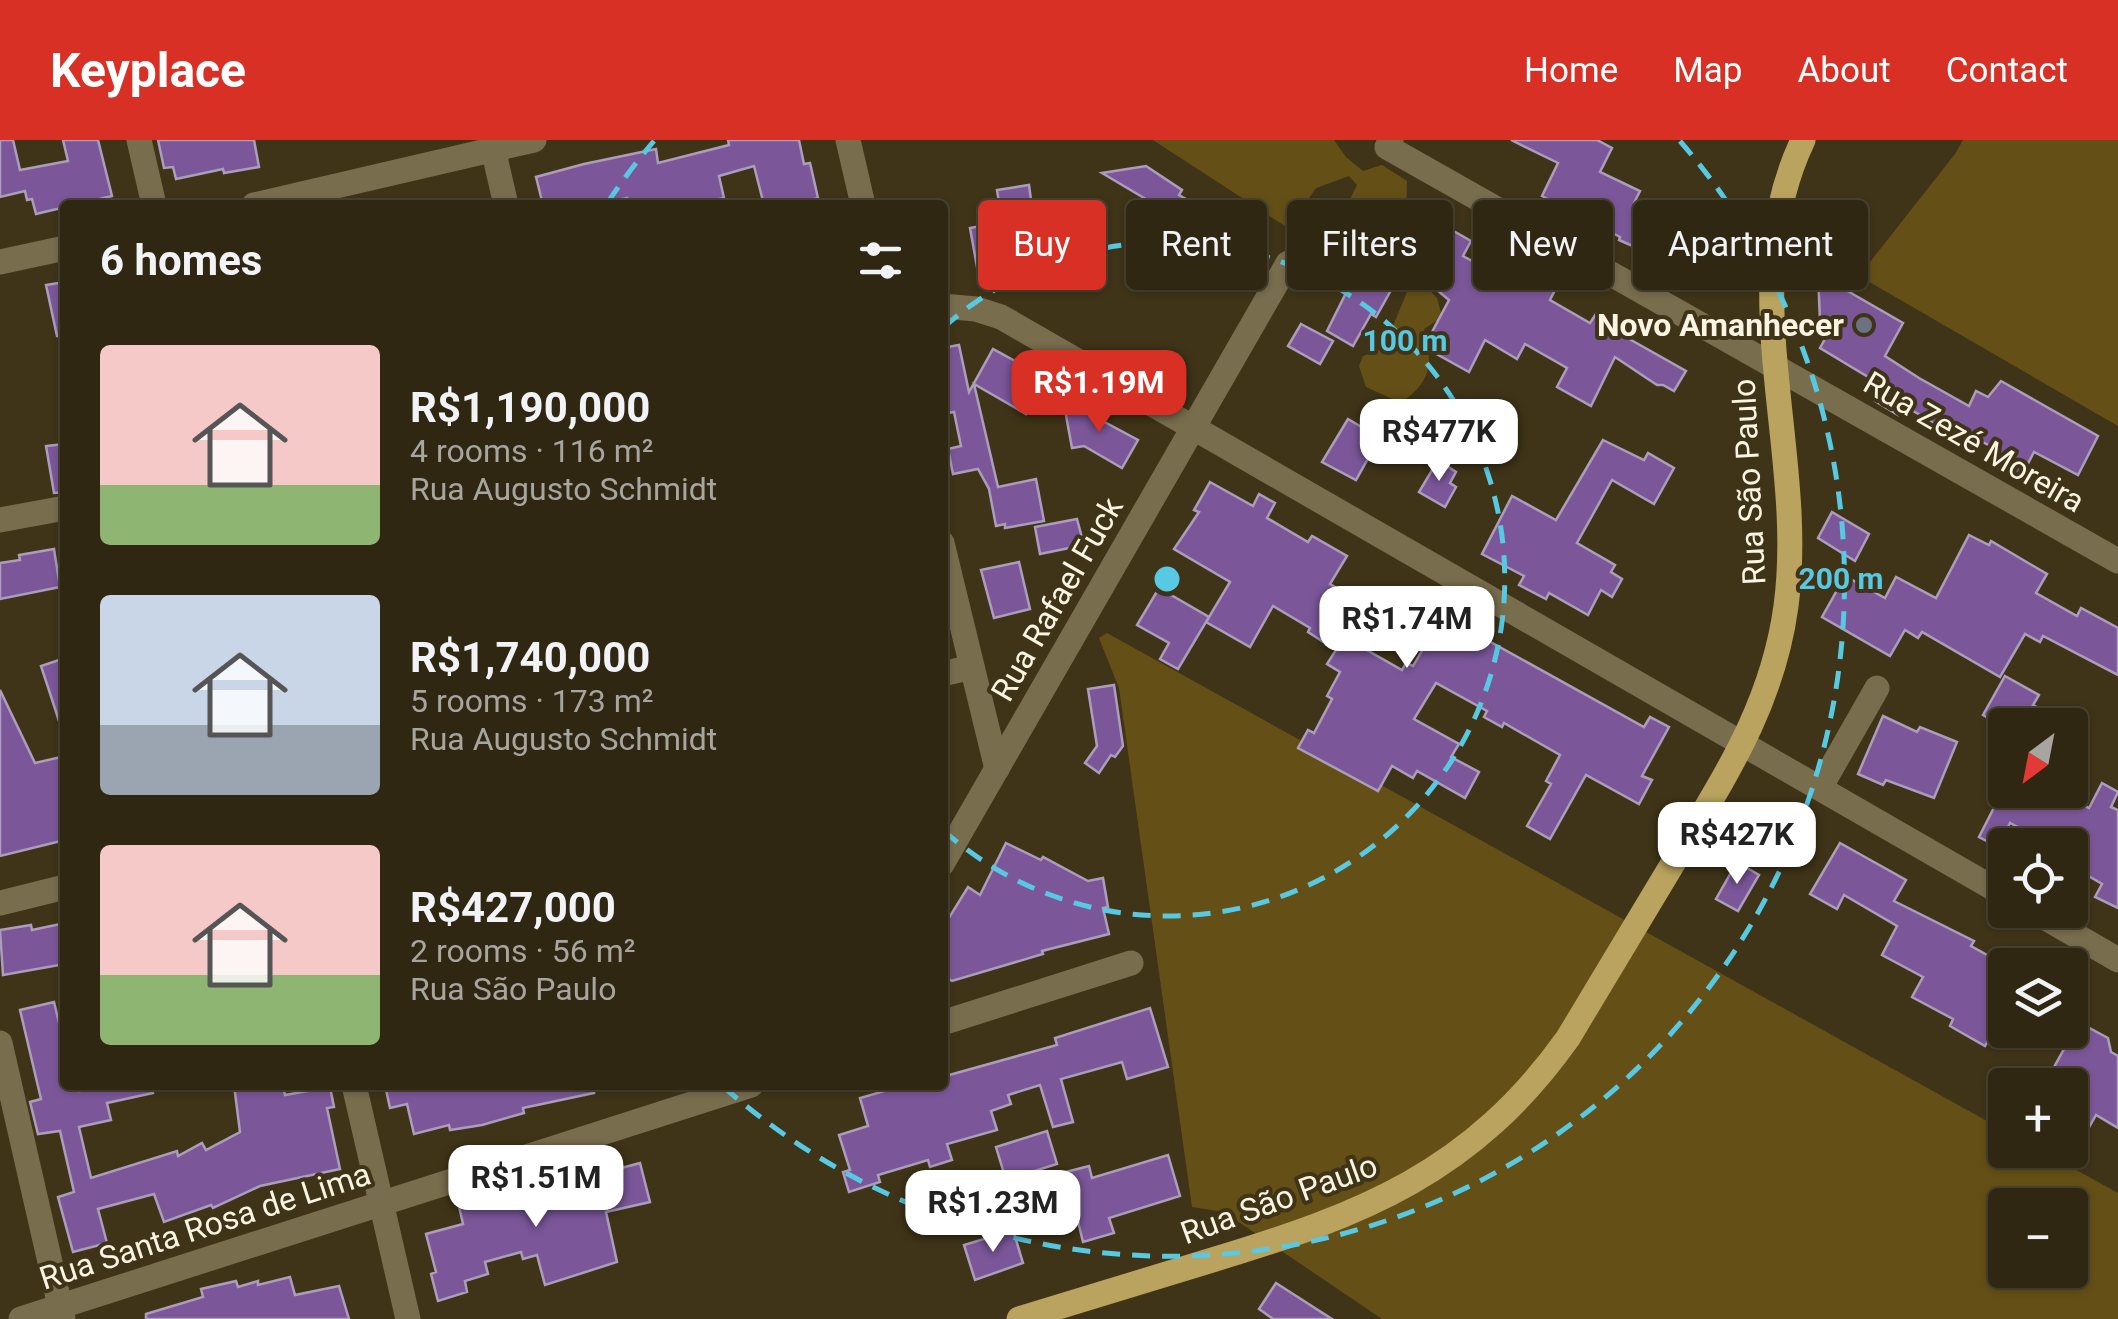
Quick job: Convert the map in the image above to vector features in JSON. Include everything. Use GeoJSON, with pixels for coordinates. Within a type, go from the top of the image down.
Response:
{"type":"FeatureCollection","features":[{"type":"Feature","properties":{"kind":"main road","name":"Rua São Paulo"},"geometry":{"type":"LineString","coordinates":[[1019,1319],[1292,1236],[1396,1192],[1468,1146],[1522,1098],[1568,1038],[1744,744],[1768,687],[1780,645],[1790,568],[1789,500],[1770,278],[1773,239],[1784,188],[1803,140]]}},
{"type":"Feature","properties":{"kind":"street"},"geometry":{"type":"LineString","coordinates":[[139,140],[153,200]]}},
{"type":"Feature","properties":{"kind":"street"},"geometry":{"type":"LineString","coordinates":[[274,200],[492,145],[534,140]]}},
{"type":"Feature","properties":{"kind":"street"},"geometry":{"type":"LineString","coordinates":[[848,140],[862,200]]}},
{"type":"Feature","properties":{"kind":"street","name":"Rua Zezé Moreira"},"geometry":{"type":"LineString","coordinates":[[1390,140],[1386,147],[2118,561]]}},
{"type":"Feature","properties":{"kind":"street"},"geometry":{"type":"LineString","coordinates":[[492,145],[505,200]]}},
{"type":"Feature","properties":{"kind":"street"},"geometry":{"type":"LineString","coordinates":[[0,262],[60,249]]}},
{"type":"Feature","properties":{"kind":"street","name":"Rua Rafael Fuck"},"geometry":{"type":"LineString","coordinates":[[948,854],[1287,265]]}},
{"type":"Feature","properties":{"kind":"street"},"geometry":{"type":"LineString","coordinates":[[948,307],[976,309],[1000,317],[1988,884]]}},
{"type":"Feature","properties":{"kind":"street"},"geometry":{"type":"LineString","coordinates":[[0,520],[60,509]]}},
{"type":"Feature","properties":{"kind":"street"},"geometry":{"type":"LineString","coordinates":[[948,568],[997,769]]}},
{"type":"Feature","properties":{"kind":"street"},"geometry":{"type":"LineString","coordinates":[[948,673],[972,667]]}},
{"type":"Feature","properties":{"kind":"street"},"geometry":{"type":"LineString","coordinates":[[1820,788],[1877,688]]}},
{"type":"Feature","properties":{"kind":"street"},"geometry":{"type":"LineString","coordinates":[[0,903],[60,888]]}},
{"type":"Feature","properties":{"kind":"street"},"geometry":{"type":"LineString","coordinates":[[2063,928],[2118,960]]}},
{"type":"Feature","properties":{"kind":"street"},"geometry":{"type":"LineString","coordinates":[[948,1022],[1131,963]]}},
{"type":"Feature","properties":{"kind":"street"},"geometry":{"type":"LineString","coordinates":[[0,1044],[62,1313]]}},
{"type":"Feature","properties":{"kind":"street"},"geometry":{"type":"LineString","coordinates":[[355,1090],[408,1319]]}},
{"type":"Feature","properties":{"kind":"street","name":"Rua Santa Rosa de Lima"},"geometry":{"type":"LineString","coordinates":[[22,1319],[62,1313],[708,1092]]}},
{"type":"Feature","properties":{"kind":"shaded area"},"geometry":{"type":"Polygon","coordinates":[[[1153,140],[1334,140],[1363,171],[1382,165],[1407,181],[1407,200],[1350,200],[1357,185],[1349,176],[1316,188],[1308,200],[1287,200],[1287,227],[1267,214],[1267,200],[1245,200],[1153,140]]]}},
{"type":"Feature","properties":{"kind":"shaded area"},"geometry":{"type":"Polygon","coordinates":[[[1963,140],[2118,140],[2118,426],[1868,281],[1868,265],[1963,140]]]}},
{"type":"Feature","properties":{"kind":"shaded area"},"geometry":{"type":"Polygon","coordinates":[[[1430,290],[1437,298],[1442,317],[1424,329],[1428,371],[1419,387],[1401,403],[1366,387],[1359,366],[1363,356],[1384,348],[1407,292],[1430,290]]]}},
{"type":"Feature","properties":{"kind":"shaded area"},"geometry":{"type":"Polygon","coordinates":[[[1107,633],[1988,1122],[1988,1168],[2073,1168],[2118,1193],[2118,1319],[1382,1319],[1224,1212],[1192,1207],[1119,688],[1099,638],[1107,633]]]}},
{"type":"Feature","properties":{"kind":"building"},"geometry":{"type":"Polygon","coordinates":[[[0,140],[13,140],[20,170],[68,161],[63,140],[98,140],[112,196],[60,200],[60,208],[36,214],[25,191],[0,197],[0,140]]]}},
{"type":"Feature","properties":{"kind":"building"},"geometry":{"type":"Polygon","coordinates":[[[158,140],[254,140],[259,167],[224,173],[223,169],[176,179],[173,167],[164,168],[158,140]]]}},
{"type":"Feature","properties":{"kind":"building"},"geometry":{"type":"Polygon","coordinates":[[[728,140],[799,140],[804,164],[810,163],[818,198],[763,200],[754,166],[719,176],[724,198],[715,200],[542,200],[536,177],[656,149],[658,163],[729,145],[728,140]]]}},
{"type":"Feature","properties":{"kind":"building"},"geometry":{"type":"Polygon","coordinates":[[[1511,140],[1597,140],[1612,148],[1600,172],[1640,191],[1633,200],[1633,246],[1613,233],[1613,200],[1550,200],[1542,196],[1558,163],[1511,140]]]}},
{"type":"Feature","properties":{"kind":"building"},"geometry":{"type":"Polygon","coordinates":[[[1146,166],[1182,190],[1179,195],[1188,200],[1147,200],[1102,173],[1146,166]]]}},
{"type":"Feature","properties":{"kind":"building"},"geometry":{"type":"Polygon","coordinates":[[[1029,185],[1031,200],[999,200],[997,190],[1029,185]]]}},
{"type":"Feature","properties":{"kind":"building"},"geometry":{"type":"Polygon","coordinates":[[[978,226],[978,267],[977,267],[970,228],[978,226]]]}},
{"type":"Feature","properties":{"kind":"building"},"geometry":{"type":"Polygon","coordinates":[[[1453,231],[1471,241],[1463,256],[1473,261],[1473,290],[1555,290],[1550,300],[1590,323],[1596,314],[1626,331],[1624,336],[1686,371],[1674,391],[1657,385],[1615,357],[1591,406],[1557,387],[1567,368],[1525,344],[1517,359],[1485,340],[1469,372],[1424,347],[1449,300],[1437,290],[1453,290],[1453,231]]]}},
{"type":"Feature","properties":{"kind":"building"},"geometry":{"type":"Polygon","coordinates":[[[60,283],[60,336],[57,336],[46,285],[60,283]]]}},
{"type":"Feature","properties":{"kind":"building"},"geometry":{"type":"Polygon","coordinates":[[[1348,290],[1390,292],[1376,317],[1371,314],[1353,346],[1327,331],[1348,290]]]}},
{"type":"Feature","properties":{"kind":"building"},"geometry":{"type":"Polygon","coordinates":[[[1819,290],[1846,290],[1903,323],[1885,356],[1919,378],[1969,406],[1976,391],[1988,397],[2001,381],[2098,436],[2078,475],[2034,452],[2021,477],[1988,460],[1994,448],[1950,425],[1947,431],[1903,405],[1898,415],[1875,401],[1883,386],[1820,348],[1831,328],[1820,321],[1819,290]]]}},
{"type":"Feature","properties":{"kind":"building"},"geometry":{"type":"Polygon","coordinates":[[[1301,324],[1333,341],[1320,364],[1288,346],[1301,324]]]}},
{"type":"Feature","properties":{"kind":"building"},"geometry":{"type":"Polygon","coordinates":[[[959,345],[969,392],[993,349],[1046,378],[1026,414],[974,384],[998,487],[1036,479],[1044,521],[996,526],[989,489],[978,469],[953,474],[948,449],[961,446],[954,412],[948,413],[948,347],[959,345]]]}},
{"type":"Feature","properties":{"kind":"building"},"geometry":{"type":"Polygon","coordinates":[[[1098,406],[1099,419],[1138,440],[1122,468],[1084,446],[1072,448],[1065,410],[1098,406]]]}},
{"type":"Feature","properties":{"kind":"building"},"geometry":{"type":"Polygon","coordinates":[[[1348,419],[1370,432],[1365,441],[1375,446],[1356,480],[1322,462],[1348,419]]]}},
{"type":"Feature","properties":{"kind":"building"},"geometry":{"type":"Polygon","coordinates":[[[1603,440],[1644,460],[1648,453],[1674,468],[1654,504],[1612,480],[1577,543],[1615,565],[1611,572],[1622,579],[1612,597],[1601,590],[1588,615],[1549,593],[1546,599],[1519,585],[1524,576],[1482,554],[1512,496],[1556,520],[1603,440]]]}},
{"type":"Feature","properties":{"kind":"building"},"geometry":{"type":"Polygon","coordinates":[[[60,445],[60,492],[54,493],[46,446],[60,445]]]}},
{"type":"Feature","properties":{"kind":"building"},"geometry":{"type":"Polygon","coordinates":[[[1438,460],[1456,472],[1450,483],[1456,487],[1445,507],[1419,492],[1438,460]]]}},
{"type":"Feature","properties":{"kind":"building"},"geometry":{"type":"Polygon","coordinates":[[[1210,482],[1253,506],[1259,494],[1275,503],[1267,518],[1308,542],[1312,536],[1347,556],[1330,584],[1364,604],[1344,637],[1402,670],[1406,663],[1413,666],[1445,612],[1471,627],[1469,630],[1644,727],[1650,717],[1669,727],[1642,776],[1652,780],[1639,804],[1586,775],[1550,839],[1527,826],[1551,784],[1546,781],[1560,755],[1504,723],[1502,727],[1484,717],[1487,711],[1436,683],[1414,719],[1459,744],[1451,757],[1479,772],[1465,798],[1417,771],[1413,778],[1392,766],[1378,791],[1298,748],[1308,730],[1314,733],[1332,699],[1327,696],[1340,672],[1327,664],[1336,650],[1308,632],[1310,628],[1273,606],[1250,647],[1206,622],[1230,582],[1174,549],[1199,512],[1194,510],[1210,482]]]}},
{"type":"Feature","properties":{"kind":"building"},"geometry":{"type":"Polygon","coordinates":[[[1832,512],[1869,534],[1855,561],[1818,538],[1832,512]]]}},
{"type":"Feature","properties":{"kind":"building"},"geometry":{"type":"Polygon","coordinates":[[[1077,519],[1084,545],[1040,554],[1035,527],[1077,519]]]}},
{"type":"Feature","properties":{"kind":"building"},"geometry":{"type":"Polygon","coordinates":[[[1969,535],[1989,545],[1991,541],[2047,574],[2036,593],[2077,616],[2081,608],[2118,628],[2118,675],[2043,636],[2040,642],[2025,634],[2000,677],[1922,632],[1918,638],[1905,630],[1890,656],[1822,617],[1845,576],[1885,598],[1896,577],[1936,598],[1969,535]]]}},
{"type":"Feature","properties":{"kind":"building"},"geometry":{"type":"Polygon","coordinates":[[[54,549],[60,587],[0,599],[0,563],[54,549]]]}},
{"type":"Feature","properties":{"kind":"building"},"geometry":{"type":"Polygon","coordinates":[[[1019,562],[1030,609],[994,618],[981,570],[1019,562]]]}},
{"type":"Feature","properties":{"kind":"building"},"geometry":{"type":"Polygon","coordinates":[[[1159,588],[1209,617],[1178,669],[1160,659],[1169,643],[1137,625],[1159,588]]]}},
{"type":"Feature","properties":{"kind":"building"},"geometry":{"type":"Polygon","coordinates":[[[60,660],[60,724],[41,666],[60,660]]]}},
{"type":"Feature","properties":{"kind":"building"},"geometry":{"type":"Polygon","coordinates":[[[2005,676],[2039,695],[2033,705],[2039,708],[1988,708],[1988,718],[1983,715],[2005,676]]]}},
{"type":"Feature","properties":{"kind":"building"},"geometry":{"type":"Polygon","coordinates":[[[1114,685],[1123,746],[1099,773],[1085,763],[1097,746],[1088,689],[1114,685]]]}},
{"type":"Feature","properties":{"kind":"building"},"geometry":{"type":"Polygon","coordinates":[[[0,690],[35,763],[60,757],[60,841],[0,856],[0,690]]]}},
{"type":"Feature","properties":{"kind":"building"},"geometry":{"type":"Polygon","coordinates":[[[1883,716],[1917,732],[1920,727],[1957,742],[1934,798],[1858,774],[1883,716]]]}},
{"type":"Feature","properties":{"kind":"building"},"geometry":{"type":"Polygon","coordinates":[[[2102,783],[2118,792],[2111,807],[2118,810],[2118,908],[2095,897],[2102,884],[2088,876],[2088,828],[2019,828],[2010,823],[2008,828],[1988,828],[1988,842],[1979,837],[1994,808],[2089,808],[2102,783]]]}},
{"type":"Feature","properties":{"kind":"building"},"geometry":{"type":"Polygon","coordinates":[[[1006,843],[1088,881],[1103,878],[1108,907],[1103,908],[1109,934],[952,981],[948,979],[948,919],[968,887],[980,895],[1006,843]]]}},
{"type":"Feature","properties":{"kind":"building"},"geometry":{"type":"Polygon","coordinates":[[[1840,843],[1906,880],[1894,901],[1974,941],[1971,946],[1988,956],[1985,1046],[1950,1026],[1953,1019],[1912,997],[1923,977],[1882,955],[1897,926],[1844,895],[1837,909],[1810,894],[1840,843]]]}},
{"type":"Feature","properties":{"kind":"building"},"geometry":{"type":"Polygon","coordinates":[[[1737,862],[1759,875],[1738,911],[1716,899],[1737,862]]]}},
{"type":"Feature","properties":{"kind":"building"},"geometry":{"type":"Polygon","coordinates":[[[60,924],[60,965],[3,975],[0,930],[31,925],[32,930],[60,924]]]}},
{"type":"Feature","properties":{"kind":"building"},"geometry":{"type":"Polygon","coordinates":[[[54,1002],[60,1027],[60,1090],[153,1090],[107,1103],[111,1120],[79,1127],[91,1178],[177,1151],[178,1156],[202,1143],[206,1150],[240,1132],[235,1090],[284,1090],[285,1095],[331,1090],[334,1107],[327,1108],[340,1169],[260,1186],[213,1208],[211,1205],[164,1222],[154,1194],[98,1209],[107,1243],[73,1252],[58,1197],[74,1192],[60,1131],[38,1134],[30,1102],[41,1099],[20,1010],[54,1002]]]}},
{"type":"Feature","properties":{"kind":"building"},"geometry":{"type":"Polygon","coordinates":[[[1150,1008],[1168,1067],[1127,1079],[1122,1062],[1061,1079],[1073,1122],[1053,1127],[1040,1085],[1008,1095],[1011,1104],[991,1111],[997,1130],[947,1144],[952,1160],[930,1167],[928,1160],[878,1175],[880,1182],[849,1192],[843,1172],[850,1170],[839,1135],[868,1126],[860,1098],[888,1090],[948,1090],[948,1075],[1057,1045],[1055,1038],[1150,1008]]]}},
{"type":"Feature","properties":{"kind":"building"},"geometry":{"type":"Polygon","coordinates":[[[2088,1027],[2108,1038],[2111,1052],[2118,1056],[2118,1128],[2096,1115],[2088,1129],[2088,1068],[2053,1068],[2064,1049],[2088,1048],[2088,1027]]]}},
{"type":"Feature","properties":{"kind":"building"},"geometry":{"type":"Polygon","coordinates":[[[386,1090],[594,1093],[523,1108],[524,1113],[482,1125],[450,1130],[449,1125],[414,1134],[407,1104],[390,1108],[386,1090]]]}},
{"type":"Feature","properties":{"kind":"building"},"geometry":{"type":"Polygon","coordinates":[[[1047,1131],[1057,1164],[1006,1180],[996,1147],[1047,1131]]]}},
{"type":"Feature","properties":{"kind":"building"},"geometry":{"type":"Polygon","coordinates":[[[1168,1155],[1180,1196],[1109,1218],[1114,1233],[1083,1242],[1066,1172],[1089,1166],[1092,1178],[1168,1155]]]}},
{"type":"Feature","properties":{"kind":"building"},"geometry":{"type":"Polygon","coordinates":[[[640,1163],[650,1202],[606,1212],[617,1262],[545,1285],[537,1255],[523,1259],[521,1252],[485,1262],[488,1274],[465,1281],[467,1292],[438,1301],[431,1274],[436,1272],[426,1234],[463,1224],[458,1202],[498,1190],[500,1200],[640,1163]]]}},
{"type":"Feature","properties":{"kind":"building"},"geometry":{"type":"Polygon","coordinates":[[[1013,1230],[1023,1263],[975,1280],[964,1245],[1013,1230]]]}},
{"type":"Feature","properties":{"kind":"building"},"geometry":{"type":"Polygon","coordinates":[[[290,1277],[295,1295],[339,1286],[349,1319],[146,1319],[146,1314],[203,1297],[201,1289],[236,1281],[238,1287],[258,1281],[258,1285],[290,1277]]]}},
{"type":"Feature","properties":{"kind":"building"},"geometry":{"type":"Polygon","coordinates":[[[1276,1283],[1332,1319],[1273,1319],[1259,1309],[1276,1283]]]}},
{"type":"Feature","properties":{"kind":"place","name":"Novo Amanhecer"},"geometry":{"type":"Point","coordinates":[1864,325]}}]}
